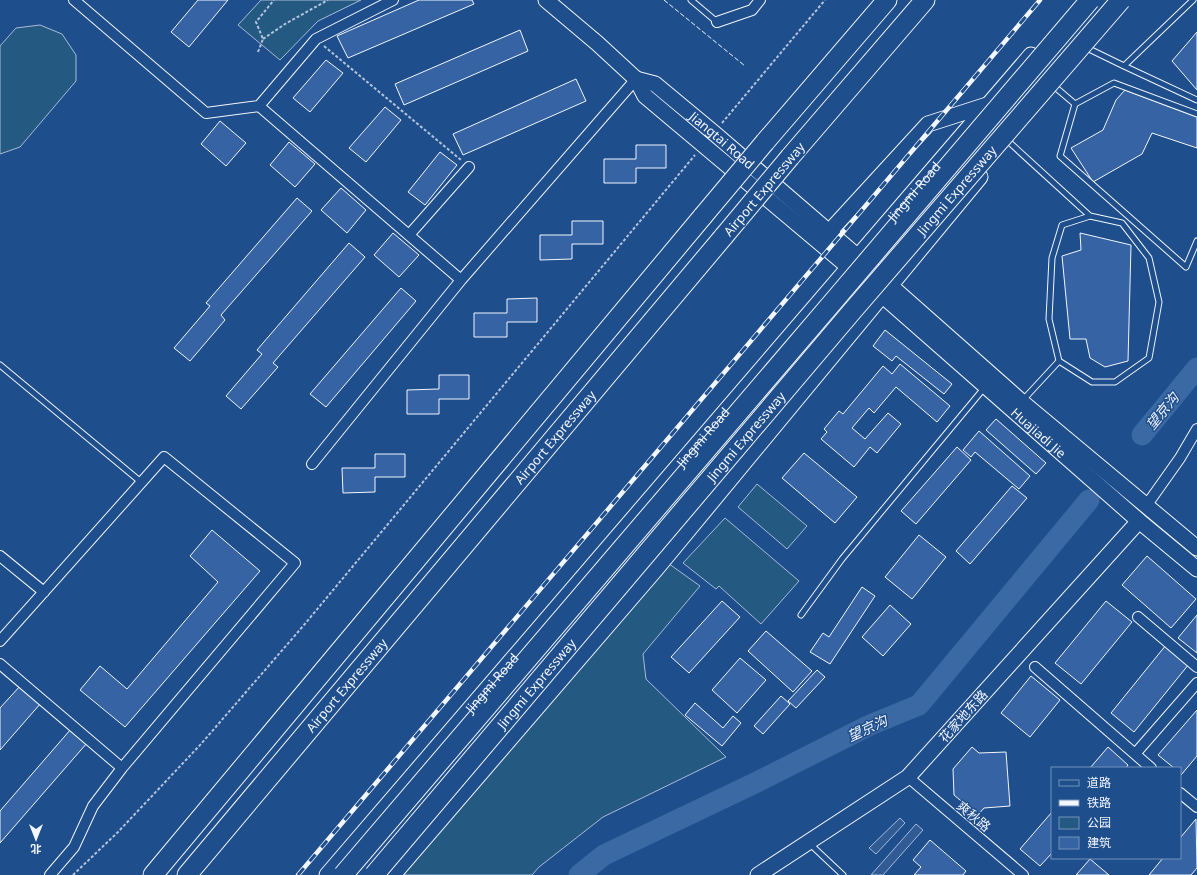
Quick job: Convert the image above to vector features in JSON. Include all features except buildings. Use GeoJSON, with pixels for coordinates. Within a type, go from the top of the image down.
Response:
{"type":"FeatureCollection","features":[{"type":"Feature","properties":{"kind":"highway","name":"Airport Expressway"},"geometry":{"type":"LineString","coordinates":[[155,873],[765,142],[887,0]]}},
{"type":"Feature","properties":{"kind":"highway","name":"Airport Expressway"},"geometry":{"type":"LineString","coordinates":[[187,875],[724,236],[925,0]]}},
{"type":"Feature","properties":{"kind":"highway","name":"Jingmi Expressway"},"geometry":{"type":"LineString","coordinates":[[344,875],[1090,0]]}},
{"type":"Feature","properties":{"kind":"highway","name":"Jingmi Expressway"},"geometry":{"type":"LineString","coordinates":[[374,875],[859,304],[1121,0]]}},
{"type":"Feature","properties":{"kind":"main road","name":"Jingmi Road"},"geometry":{"type":"LineString","coordinates":[[327,875],[1079,0]]}},
{"type":"Feature","properties":{"kind":"main road"},"geometry":{"type":"LineString","coordinates":[[393,875],[657,568],[1128,0]]}},
{"type":"Feature","properties":{"kind":"main road","name":"Jiangtai Road"},"geometry":{"type":"LineString","coordinates":[[551,2],[636,79],[645,96],[704,145],[854,262]]}},
{"type":"Feature","properties":{"kind":"main road","name":"Jiangtai Road"},"geometry":{"type":"LineString","coordinates":[[636,79],[655,84],[714,133],[829,232],[854,262]]}},
{"type":"Feature","properties":{"kind":"main road"},"geometry":{"type":"LineString","coordinates":[[829,232],[928,124],[988,105]]}},
{"type":"Feature","properties":{"kind":"main road"},"geometry":{"type":"LineString","coordinates":[[854,262],[886,291]]}},
{"type":"Feature","properties":{"kind":"main road","name":"Huajiadi Jie"},"geometry":{"type":"LineString","coordinates":[[886,291],[986,387],[1139,521],[1197,569]]}},
{"type":"Feature","properties":{"kind":"main road","name":"Huajiadi Jie"},"geometry":{"type":"LineString","coordinates":[[886,291],[1197,548]]}},
{"type":"Feature","properties":{"kind":"main road","name":"花家地东路"},"geometry":{"type":"LineString","coordinates":[[758,875],[908,777],[1139,521]]}},
{"type":"Feature","properties":{"kind":"street"},"geometry":{"type":"LineString","coordinates":[[74,0],[206,113],[259,106],[316,39],[393,0]]}},
{"type":"Feature","properties":{"kind":"street"},"geometry":{"type":"LineString","coordinates":[[716,22],[751,7],[760,0]]}},
{"type":"Feature","properties":{"kind":"street"},"geometry":{"type":"LineString","coordinates":[[312,464],[461,280],[636,79]]}},
{"type":"Feature","properties":{"kind":"street"},"geometry":{"type":"LineString","coordinates":[[259,106],[461,280]]}},
{"type":"Feature","properties":{"kind":"street"},"geometry":{"type":"LineString","coordinates":[[409,235],[469,167]]}},
{"type":"Feature","properties":{"kind":"street"},"geometry":{"type":"LineString","coordinates":[[1146,506],[1180,458],[1197,429]]}},
{"type":"Feature","properties":{"kind":"street"},"geometry":{"type":"LineString","coordinates":[[0,641],[164,457],[295,563],[122,768],[93,806],[74,847],[50,875]]}},
{"type":"Feature","properties":{"kind":"street"},"geometry":{"type":"LineString","coordinates":[[0,556],[44,592]]}},
{"type":"Feature","properties":{"kind":"street"},"geometry":{"type":"LineString","coordinates":[[1138,617],[1197,667]]}},
{"type":"Feature","properties":{"kind":"street"},"geometry":{"type":"LineString","coordinates":[[0,664],[122,768]]}},
{"type":"Feature","properties":{"kind":"street"},"geometry":{"type":"LineString","coordinates":[[1035,668],[1150,767]]}},
{"type":"Feature","properties":{"kind":"street"},"geometry":{"type":"LineString","coordinates":[[1135,754],[1197,683]]}},
{"type":"Feature","properties":{"kind":"street","name":"爽秋路"},"geometry":{"type":"LineString","coordinates":[[908,777],[1023,875]]}},
{"type":"Feature","properties":{"kind":"street"},"geometry":{"type":"LineString","coordinates":[[1181,794],[1197,807]]}},
{"type":"Feature","properties":{"kind":"lane"},"geometry":{"type":"LineString","coordinates":[[691,0],[716,22]]}},
{"type":"Feature","properties":{"kind":"lane"},"geometry":{"type":"LineString","coordinates":[[1124,66],[1193,0]]}},
{"type":"Feature","properties":{"kind":"lane"},"geometry":{"type":"LineString","coordinates":[[1088,48],[1197,100]]}},
{"type":"Feature","properties":{"kind":"lane"},"geometry":{"type":"LineString","coordinates":[[1197,114],[1114,83],[1075,104],[1060,156],[1186,267],[1197,241]]}},
{"type":"Feature","properties":{"kind":"lane"},"geometry":{"type":"LineString","coordinates":[[1055,87],[1075,104]]}},
{"type":"Feature","properties":{"kind":"lane"},"geometry":{"type":"LineString","coordinates":[[1009,142],[1090,216],[1122,223],[1149,258],[1159,302],[1149,358],[1116,382],[1092,382],[1059,361],[1049,319],[1052,258],[1062,225],[1090,216]]}},
{"type":"Feature","properties":{"kind":"lane"},"geometry":{"type":"LineString","coordinates":[[1022,402],[1059,361]]}},
{"type":"Feature","properties":{"kind":"lane"},"geometry":{"type":"LineString","coordinates":[[0,365],[141,482]]}},
{"type":"Feature","properties":{"kind":"lane"},"geometry":{"type":"LineString","coordinates":[[801,615],[842,559],[986,387]]}},
{"type":"Feature","properties":{"kind":"lane"},"geometry":{"type":"LineString","coordinates":[[808,842],[843,875]]}},
{"type":"Feature","properties":{"kind":"path"},"geometry":{"type":"LineString","coordinates":[[263,39],[256,22],[274,0]]}},
{"type":"Feature","properties":{"kind":"path"},"geometry":{"type":"LineString","coordinates":[[258,52],[263,39],[285,24],[328,0]]}},
{"type":"Feature","properties":{"kind":"path"},"geometry":{"type":"LineString","coordinates":[[714,133],[825,0]]}},
{"type":"Feature","properties":{"kind":"path"},"geometry":{"type":"LineString","coordinates":[[316,39],[469,167]]}},
{"type":"Feature","properties":{"kind":"path"},"geometry":{"type":"LineString","coordinates":[[73,875],[118,832],[201,744],[304,625],[704,145]]}},
{"type":"Feature","properties":{"kind":"green space"},"geometry":{"type":"Polygon","coordinates":[[[261,0],[361,0],[318,21],[280,60],[238,25],[261,0]]]}},
{"type":"Feature","properties":{"kind":"green space"},"geometry":{"type":"Polygon","coordinates":[[[40,25],[62,34],[76,55],[76,81],[20,147],[0,154],[0,46],[16,28],[40,25]]]}},
{"type":"Feature","properties":{"kind":"green space"},"geometry":{"type":"Polygon","coordinates":[[[757,484],[807,526],[787,549],[738,507],[757,484]]]}},
{"type":"Feature","properties":{"kind":"green space"},"geometry":{"type":"Polygon","coordinates":[[[725,518],[799,581],[761,624],[719,586],[716,589],[683,563],[725,518]]]}},
{"type":"Feature","properties":{"kind":"green space"},"geometry":{"type":"Polygon","coordinates":[[[658,556],[700,586],[643,654],[646,679],[726,757],[603,817],[539,867],[532,875],[381,875],[658,556]]]}},
{"type":"Feature","properties":{"kind":"shaded area"},"geometry":{"type":"Polygon","coordinates":[[[900,818],[905,823],[876,854],[869,848],[900,818]]]}},
{"type":"Feature","properties":{"kind":"shaded area"},"geometry":{"type":"Polygon","coordinates":[[[916,824],[923,830],[883,875],[871,875],[916,824]]]}},
{"type":"Feature","properties":{"kind":"waterway","name":"望京沟"},"geometry":{"type":"LineString","coordinates":[[1142,435],[1197,368]]}},
{"type":"Feature","properties":{"kind":"waterway","name":"望京沟"},"geometry":{"type":"LineString","coordinates":[[579,875],[604,855],[755,783],[870,725],[919,705],[1089,500]]}},
{"type":"Feature","properties":{"kind":"railway"},"geometry":{"type":"LineString","coordinates":[[298,875],[1040,0]]}},
{"type":"Feature","properties":{"kind":"fence"},"geometry":{"type":"LineString","coordinates":[[664,0],[745,66]]}}]}
